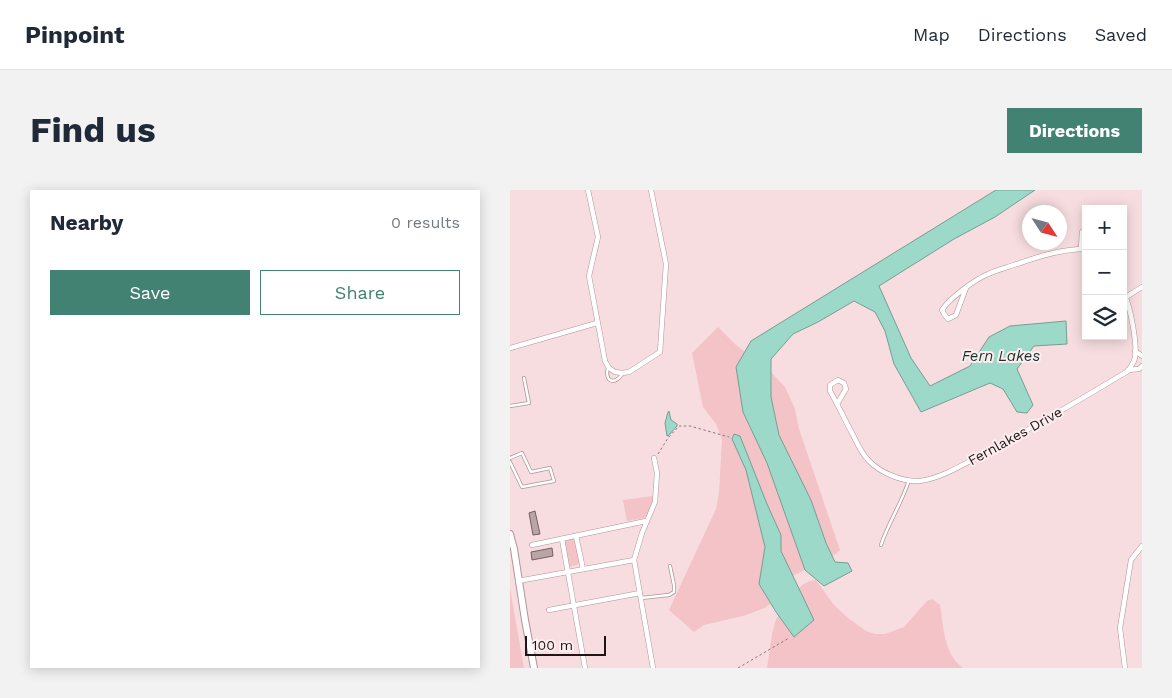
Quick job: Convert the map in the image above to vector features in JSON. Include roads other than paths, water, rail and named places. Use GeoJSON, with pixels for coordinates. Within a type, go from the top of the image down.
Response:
{"type":"FeatureCollection","features":[{"type":"Feature","properties":{"kind":"street"},"geometry":{"type":"LineString","coordinates":[[588,190],[598,237],[589,276],[605,361],[615,372],[629,372],[660,352],[666,264],[652,190]]}},
{"type":"Feature","properties":{"kind":"street"},"geometry":{"type":"LineString","coordinates":[[966,288],[956,315],[948,319],[942,310],[947,304],[966,288],[987,274],[1041,256],[1071,249],[1082,249]]}},
{"type":"Feature","properties":{"kind":"street"},"geometry":{"type":"LineString","coordinates":[[1127,296],[1142,286]]}},
{"type":"Feature","properties":{"kind":"street"},"geometry":{"type":"LineString","coordinates":[[1127,301],[1135,351],[1134,360],[1128,370]]}},
{"type":"Feature","properties":{"kind":"street"},"geometry":{"type":"LineString","coordinates":[[510,348],[597,323]]}},
{"type":"Feature","properties":{"kind":"street"},"geometry":{"type":"LineString","coordinates":[[1135,351],[1142,356]]}},
{"type":"Feature","properties":{"kind":"street","name":"Fernlakes Drive"},"geometry":{"type":"LineString","coordinates":[[837,404],[846,389],[844,383],[838,380],[830,385],[830,391],[859,445],[868,460],[896,478],[921,481],[957,468],[1025,432],[1128,370],[1139,369],[1142,366]]}},
{"type":"Feature","properties":{"kind":"street"},"geometry":{"type":"LineString","coordinates":[[653,668],[634,560],[646,521],[655,502],[656,473],[654,458]]}},
{"type":"Feature","properties":{"kind":"street"},"geometry":{"type":"LineString","coordinates":[[532,545],[646,521]]}},
{"type":"Feature","properties":{"kind":"street"},"geometry":{"type":"LineString","coordinates":[[510,534],[534,668]]}},
{"type":"Feature","properties":{"kind":"street"},"geometry":{"type":"LineString","coordinates":[[576,536],[583,569]]}},
{"type":"Feature","properties":{"kind":"street"},"geometry":{"type":"LineString","coordinates":[[562,539],[585,668]]}},
{"type":"Feature","properties":{"kind":"street"},"geometry":{"type":"LineString","coordinates":[[1125,668],[1120,628],[1131,560],[1142,546]]}},
{"type":"Feature","properties":{"kind":"street"},"geometry":{"type":"LineString","coordinates":[[518,581],[634,560]]}},
{"type":"Feature","properties":{"kind":"street"},"geometry":{"type":"LineString","coordinates":[[549,610],[640,596]]}},
{"type":"Feature","properties":{"kind":"lane"},"geometry":{"type":"LineString","coordinates":[[608,365],[606,375],[613,381],[620,379],[623,372]]}},
{"type":"Feature","properties":{"kind":"lane"},"geometry":{"type":"LineString","coordinates":[[510,406],[529,403],[524,378]]}},
{"type":"Feature","properties":{"kind":"lane"},"geometry":{"type":"LineString","coordinates":[[510,458],[522,453],[531,472],[550,468],[554,481],[522,487],[510,462]]}},
{"type":"Feature","properties":{"kind":"lane"},"geometry":{"type":"LineString","coordinates":[[881,545],[884,535],[905,494],[909,480]]}},
{"type":"Feature","properties":{"kind":"lane"},"geometry":{"type":"LineString","coordinates":[[640,596],[669,595],[674,592],[670,566]]}},
{"type":"Feature","properties":{"kind":"water","name":"Fern Lakes"},"geometry":{"type":"Polygon","coordinates":[[[996,190],[1035,190],[995,217],[954,239],[879,286],[911,358],[930,386],[970,366],[989,337],[1010,326],[1066,321],[1067,344],[1034,346],[1017,369],[1033,405],[1027,413],[1017,412],[1003,389],[990,383],[921,412],[894,364],[885,331],[875,312],[854,301],[793,334],[771,359],[771,397],[779,435],[811,500],[826,543],[835,562],[848,563],[852,571],[824,586],[805,570],[767,463],[743,412],[736,367],[751,341],[996,190]]]}},
{"type":"Feature","properties":{"kind":"water"},"geometry":{"type":"Polygon","coordinates":[[[669,411],[671,420],[677,426],[667,436],[665,423],[669,411]]]}},
{"type":"Feature","properties":{"kind":"water"},"geometry":{"type":"Polygon","coordinates":[[[734,434],[740,436],[781,535],[781,551],[814,620],[794,637],[759,584],[765,547],[746,470],[732,439],[734,434]]]}}]}
